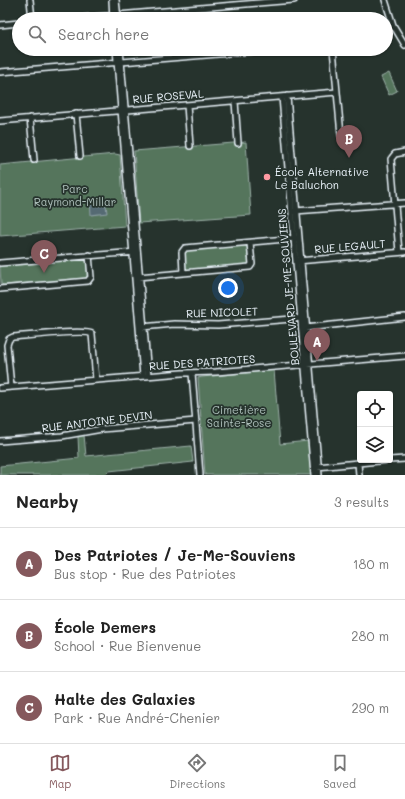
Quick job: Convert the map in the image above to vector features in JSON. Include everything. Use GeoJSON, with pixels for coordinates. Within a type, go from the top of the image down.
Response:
{"type":"FeatureCollection","features":[{"type":"Feature","properties":{"kind":"street"},"geometry":{"type":"LineString","coordinates":[[30,0],[31,12]]}},
{"type":"Feature","properties":{"kind":"street"},"geometry":{"type":"LineString","coordinates":[[112,0],[115,12]]}},
{"type":"Feature","properties":{"kind":"street"},"geometry":{"type":"LineString","coordinates":[[116,0],[116,12]]}},
{"type":"Feature","properties":{"kind":"street"},"geometry":{"type":"LineString","coordinates":[[165,12],[294,0]]}},
{"type":"Feature","properties":{"kind":"street"},"geometry":{"type":"LineString","coordinates":[[385,0],[389,12]]}},
{"type":"Feature","properties":{"kind":"street"},"geometry":{"type":"LineString","coordinates":[[0,25],[12,24]]}},
{"type":"Feature","properties":{"kind":"street"},"geometry":{"type":"LineString","coordinates":[[393,24],[403,38],[405,45]]}},
{"type":"Feature","properties":{"kind":"street"},"geometry":{"type":"LineString","coordinates":[[118,56],[146,376]]}},
{"type":"Feature","properties":{"kind":"street"},"geometry":{"type":"LineString","coordinates":[[119,56],[119,62]]}},
{"type":"Feature","properties":{"kind":"street"},"geometry":{"type":"LineString","coordinates":[[0,72],[192,56]]}},
{"type":"Feature","properties":{"kind":"street"},"geometry":{"type":"LineString","coordinates":[[334,56],[340,135]]}},
{"type":"Feature","properties":{"kind":"street","name":"RUE ROSEVAL"},"geometry":{"type":"LineString","coordinates":[[0,120],[337,92]]}},
{"type":"Feature","properties":{"kind":"street","name":"BOULEVARD JE-ME-SOUVIENS"},"geometry":{"type":"LineString","coordinates":[[285,97],[316,467],[319,475]]}},
{"type":"Feature","properties":{"kind":"street"},"geometry":{"type":"LineString","coordinates":[[235,101],[238,143]]}},
{"type":"Feature","properties":{"kind":"street"},"geometry":{"type":"LineString","coordinates":[[187,105],[190,146]]}},
{"type":"Feature","properties":{"kind":"street"},"geometry":{"type":"LineString","coordinates":[[76,114],[80,156]]}},
{"type":"Feature","properties":{"kind":"street"},"geometry":{"type":"LineString","coordinates":[[30,118],[34,160]]}},
{"type":"Feature","properties":{"kind":"street"},"geometry":{"type":"LineString","coordinates":[[399,252],[391,158],[395,154],[405,152]]}},
{"type":"Feature","properties":{"kind":"street"},"geometry":{"type":"LineString","coordinates":[[294,212],[405,203]]}},
{"type":"Feature","properties":{"kind":"street"},"geometry":{"type":"LineString","coordinates":[[184,273],[182,252],[184,248],[296,238]]}},
{"type":"Feature","properties":{"kind":"street"},"geometry":{"type":"LineString","coordinates":[[137,277],[250,267],[252,263],[250,243]]}},
{"type":"Feature","properties":{"kind":"street"},"geometry":{"type":"LineString","coordinates":[[0,263],[135,252]]}},
{"type":"Feature","properties":{"kind":"street","name":"RUE LEGAULT"},"geometry":{"type":"LineString","coordinates":[[298,261],[405,252]]}},
{"type":"Feature","properties":{"kind":"street"},"geometry":{"type":"LineString","coordinates":[[0,289],[88,281],[91,278],[90,255]]}},
{"type":"Feature","properties":{"kind":"street"},"geometry":{"type":"LineString","coordinates":[[304,328],[405,317]]}},
{"type":"Feature","properties":{"kind":"street","name":"RUE NICOLET"},"geometry":{"type":"LineString","coordinates":[[141,327],[174,324],[218,325],[303,318]]}},
{"type":"Feature","properties":{"kind":"street"},"geometry":{"type":"LineString","coordinates":[[11,387],[7,343],[9,339],[85,331],[90,332],[93,336],[96,380]]}},
{"type":"Feature","properties":{"kind":"street","name":"RUE DES PATRIOTES"},"geometry":{"type":"LineString","coordinates":[[0,388],[192,372],[219,372],[405,356]]}},
{"type":"Feature","properties":{"kind":"street"},"geometry":{"type":"LineString","coordinates":[[192,372],[200,475]]}},
{"type":"Feature","properties":{"kind":"street","name":"RUE ANTOINE DEVIN"},"geometry":{"type":"LineString","coordinates":[[0,441],[62,436],[102,429],[196,421]]}},
{"type":"Feature","properties":{"kind":"street"},"geometry":{"type":"LineString","coordinates":[[393,460],[405,459]]}},
{"type":"Feature","properties":{"kind":"street"},"geometry":{"type":"LineString","coordinates":[[316,467],[358,463],[359,475]]}},
{"type":"Feature","properties":{"kind":"street","name":"BOULEVARD JE-ME-SOUVIENS"},"geometry":{"type":"LineString","coordinates":[[314,475],[316,467]]}},
{"type":"Feature","properties":{"kind":"green space"},"geometry":{"type":"Polygon","coordinates":[[[389,73],[397,91],[389,95],[381,77],[389,73]]]}},
{"type":"Feature","properties":{"kind":"green space","name":"Parc Raymond-Millar"},"geometry":{"type":"Polygon","coordinates":[[[246,142],[251,215],[139,223],[134,151],[246,142]]]}},
{"type":"Feature","properties":{"kind":"green space","name":"Parc Raymond-Millar"},"geometry":{"type":"Polygon","coordinates":[[[115,154],[120,155],[125,226],[0,236],[0,165],[115,154]]]}},
{"type":"Feature","properties":{"kind":"green space"},"geometry":{"type":"Polygon","coordinates":[[[248,247],[249,255],[247,255],[250,264],[188,270],[185,267],[184,252],[187,250],[248,247]]]}},
{"type":"Feature","properties":{"kind":"green space"},"geometry":{"type":"Polygon","coordinates":[[[80,259],[87,261],[87,278],[4,285],[1,284],[0,268],[2,266],[80,259]]]}},
{"type":"Feature","properties":{"kind":"green space","name":"Cimetière Sainte-Rose"},"geometry":{"type":"Polygon","coordinates":[[[274,370],[280,444],[308,441],[311,475],[205,475],[198,378],[274,370]]]}},
{"type":"Feature","properties":{"kind":"green space"},"geometry":{"type":"Polygon","coordinates":[[[84,435],[86,456],[191,446],[193,462],[109,471],[105,475],[0,475],[0,466],[79,458],[78,436],[84,435]]]}},
{"type":"Feature","properties":{"kind":"water"},"geometry":{"type":"Polygon","coordinates":[[[97,198],[98,206],[106,205],[107,213],[91,215],[90,199],[97,198]]]}},
{"type":"Feature","properties":{"kind":"place","name":"École Demers"},"geometry":{"type":"Point","coordinates":[349,158]}},
{"type":"Feature","properties":{"kind":"place","name":"École Alternative Le Baluchon"},"geometry":{"type":"Point","coordinates":[267,177]}},
{"type":"Feature","properties":{"kind":"place","name":"Halte des Galaxies"},"geometry":{"type":"Point","coordinates":[44,273]}},
{"type":"Feature","properties":{"kind":"place","name":"Des Patriotes / Je-Me-Souviens"},"geometry":{"type":"Point","coordinates":[317,361]}}]}
